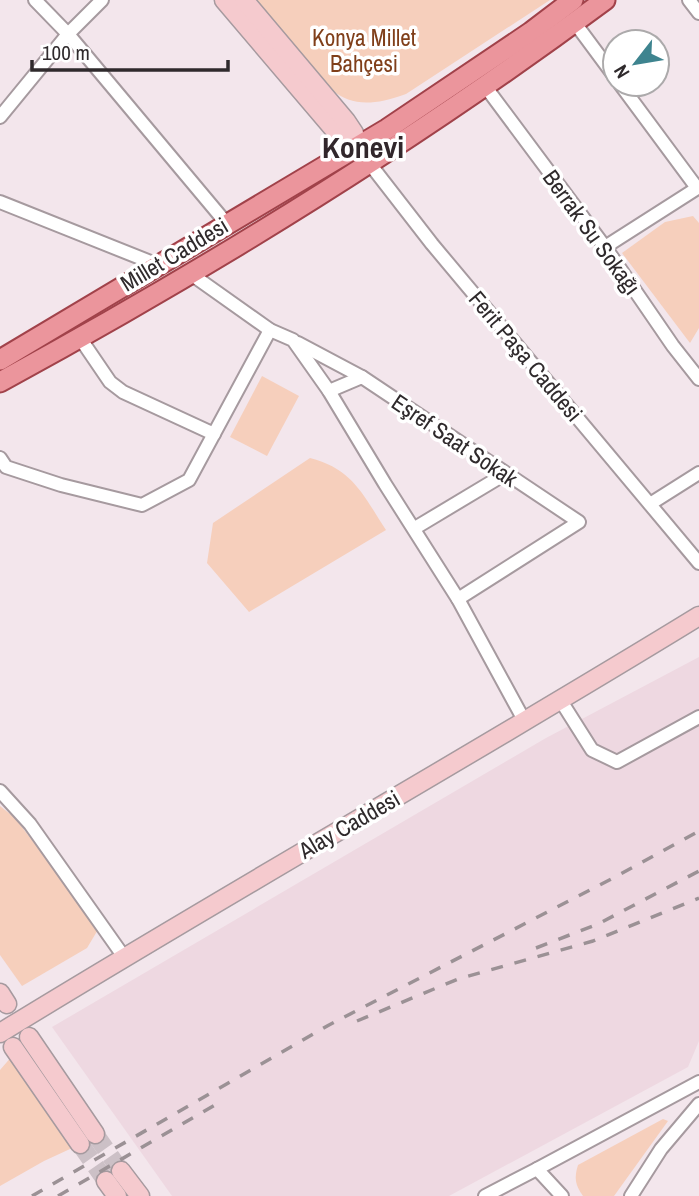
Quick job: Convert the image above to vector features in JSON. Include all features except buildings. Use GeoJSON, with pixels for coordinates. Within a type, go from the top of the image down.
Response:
{"type":"FeatureCollection","features":[{"type":"Feature","properties":{"kind":"main road","name":"Ferit Paşa Caddesi"},"geometry":{"type":"LineString","coordinates":[[224,0],[343,140],[356,146]]}},
{"type":"Feature","properties":{"kind":"main road","name":"Ferit Paşa Caddesi"},"geometry":{"type":"LineString","coordinates":[[244,0],[346,121],[354,134],[356,146]]}},
{"type":"Feature","properties":{"kind":"main road","name":"Millet Caddesi"},"geometry":{"type":"LineString","coordinates":[[0,360],[387,129],[573,0]]}},
{"type":"Feature","properties":{"kind":"main road","name":"Millet Caddesi"},"geometry":{"type":"LineString","coordinates":[[0,382],[191,274],[370,164],[605,0]]}},
{"type":"Feature","properties":{"kind":"main road","name":"Alay Caddesi"},"geometry":{"type":"LineString","coordinates":[[0,1033],[124,957],[561,701],[699,616]]}},
{"type":"Feature","properties":{"kind":"main road"},"geometry":{"type":"LineString","coordinates":[[29,1037],[95,1134]]}},
{"type":"Feature","properties":{"kind":"main road"},"geometry":{"type":"LineString","coordinates":[[13,1047],[80,1144]]}},
{"type":"Feature","properties":{"kind":"main road"},"geometry":{"type":"LineString","coordinates":[[121,1171],[140,1196]]}},
{"type":"Feature","properties":{"kind":"main road"},"geometry":{"type":"LineString","coordinates":[[106,1181],[117,1196]]}},
{"type":"Feature","properties":{"kind":"street"},"geometry":{"type":"LineString","coordinates":[[35,0],[68,34],[227,224]]}},
{"type":"Feature","properties":{"kind":"street"},"geometry":{"type":"LineString","coordinates":[[0,117],[68,34],[102,0]]}},
{"type":"Feature","properties":{"kind":"street"},"geometry":{"type":"LineString","coordinates":[[690,0],[699,13]]}},
{"type":"Feature","properties":{"kind":"street"},"geometry":{"type":"LineString","coordinates":[[575,23],[601,58]]}},
{"type":"Feature","properties":{"kind":"street","name":"Berrak Su Sokağı"},"geometry":{"type":"LineString","coordinates":[[485,86],[699,379]]}},
{"type":"Feature","properties":{"kind":"street"},"geometry":{"type":"LineString","coordinates":[[605,247],[698,187],[631,98]]}},
{"type":"Feature","properties":{"kind":"street","name":"Ferit Paşa Caddesi"},"geometry":{"type":"LineString","coordinates":[[356,146],[432,244],[699,563]]}},
{"type":"Feature","properties":{"kind":"street"},"geometry":{"type":"LineString","coordinates":[[0,202],[158,265]]}},
{"type":"Feature","properties":{"kind":"street","name":"Eşref Saat Sokak"},"geometry":{"type":"LineString","coordinates":[[191,274],[270,330],[362,377],[579,522],[458,598]]}},
{"type":"Feature","properties":{"kind":"street"},"geometry":{"type":"LineString","coordinates":[[0,458],[6,467],[61,485],[142,505],[189,480],[270,330]]}},
{"type":"Feature","properties":{"kind":"street"},"geometry":{"type":"LineString","coordinates":[[80,338],[110,382],[123,392],[214,434]]}},
{"type":"Feature","properties":{"kind":"street"},"geometry":{"type":"LineString","coordinates":[[292,340],[329,391],[458,598],[525,722]]}},
{"type":"Feature","properties":{"kind":"street"},"geometry":{"type":"LineString","coordinates":[[329,391],[362,377]]}},
{"type":"Feature","properties":{"kind":"street"},"geometry":{"type":"LineString","coordinates":[[650,504],[699,473]]}},
{"type":"Feature","properties":{"kind":"street"},"geometry":{"type":"LineString","coordinates":[[415,528],[505,474]]}},
{"type":"Feature","properties":{"kind":"street"},"geometry":{"type":"LineString","coordinates":[[561,701],[592,750],[617,762],[699,717]]}},
{"type":"Feature","properties":{"kind":"street"},"geometry":{"type":"LineString","coordinates":[[0,791],[30,824],[124,957]]}},
{"type":"Feature","properties":{"kind":"street"},"geometry":{"type":"LineString","coordinates":[[485,1196],[699,1082]]}},
{"type":"Feature","properties":{"kind":"street"},"geometry":{"type":"LineString","coordinates":[[631,1196],[662,1149],[699,1104]]}},
{"type":"Feature","properties":{"kind":"street"},"geometry":{"type":"LineString","coordinates":[[537,1169],[562,1196]]}},
{"type":"Feature","properties":{"kind":"shaded area"},"geometry":{"type":"Polygon","coordinates":[[[699,657],[699,1041],[688,1067],[449,1196],[172,1196],[52,1027],[546,738],[699,657]]]}},
{"type":"Feature","properties":{"kind":"green space","name":"Konya Millet Bahçesi"},"geometry":{"type":"Polygon","coordinates":[[[257,0],[550,0],[406,94],[387,100],[357,102],[334,92],[324,82],[257,0]]]}},
{"type":"Feature","properties":{"kind":"green space"},"geometry":{"type":"Polygon","coordinates":[[[693,216],[699,223],[699,328],[690,343],[622,253],[665,222],[693,216]]]}},
{"type":"Feature","properties":{"kind":"green space"},"geometry":{"type":"Polygon","coordinates":[[[262,376],[299,396],[267,456],[230,437],[262,376]]]}},
{"type":"Feature","properties":{"kind":"green space"},"geometry":{"type":"Polygon","coordinates":[[[310,458],[347,476],[386,530],[249,612],[207,563],[213,523],[310,458]]]}},
{"type":"Feature","properties":{"kind":"green space"},"geometry":{"type":"Polygon","coordinates":[[[0,806],[15,818],[99,928],[87,948],[22,986],[0,955],[0,806]]]}},
{"type":"Feature","properties":{"kind":"green space"},"geometry":{"type":"Polygon","coordinates":[[[13,1055],[83,1143],[0,1186],[0,1070],[13,1055]]]}},
{"type":"Feature","properties":{"kind":"green space"},"geometry":{"type":"Polygon","coordinates":[[[663,1119],[668,1121],[614,1196],[583,1196],[576,1181],[578,1165],[663,1119]]]}},
{"type":"Feature","properties":{"kind":"tunnel"},"geometry":{"type":"LineString","coordinates":[[95,1134],[121,1171]]}},
{"type":"Feature","properties":{"kind":"tunnel"},"geometry":{"type":"LineString","coordinates":[[80,1144],[106,1181]]}},
{"type":"Feature","properties":{"kind":"railway"},"geometry":{"type":"LineString","coordinates":[[32,1196],[329,1025],[699,831]]}},
{"type":"Feature","properties":{"kind":"railway"},"geometry":{"type":"LineString","coordinates":[[536,948],[598,924],[699,871]]}},
{"type":"Feature","properties":{"kind":"railway"},"geometry":{"type":"LineString","coordinates":[[357,1021],[458,979],[593,941],[699,898]]}},
{"type":"Feature","properties":{"kind":"railway"},"geometry":{"type":"LineString","coordinates":[[58,1196],[220,1102]]}},
{"type":"Feature","properties":{"kind":"district","name":"Konevi"},"geometry":{"type":"Point","coordinates":[363,147]}}]}
